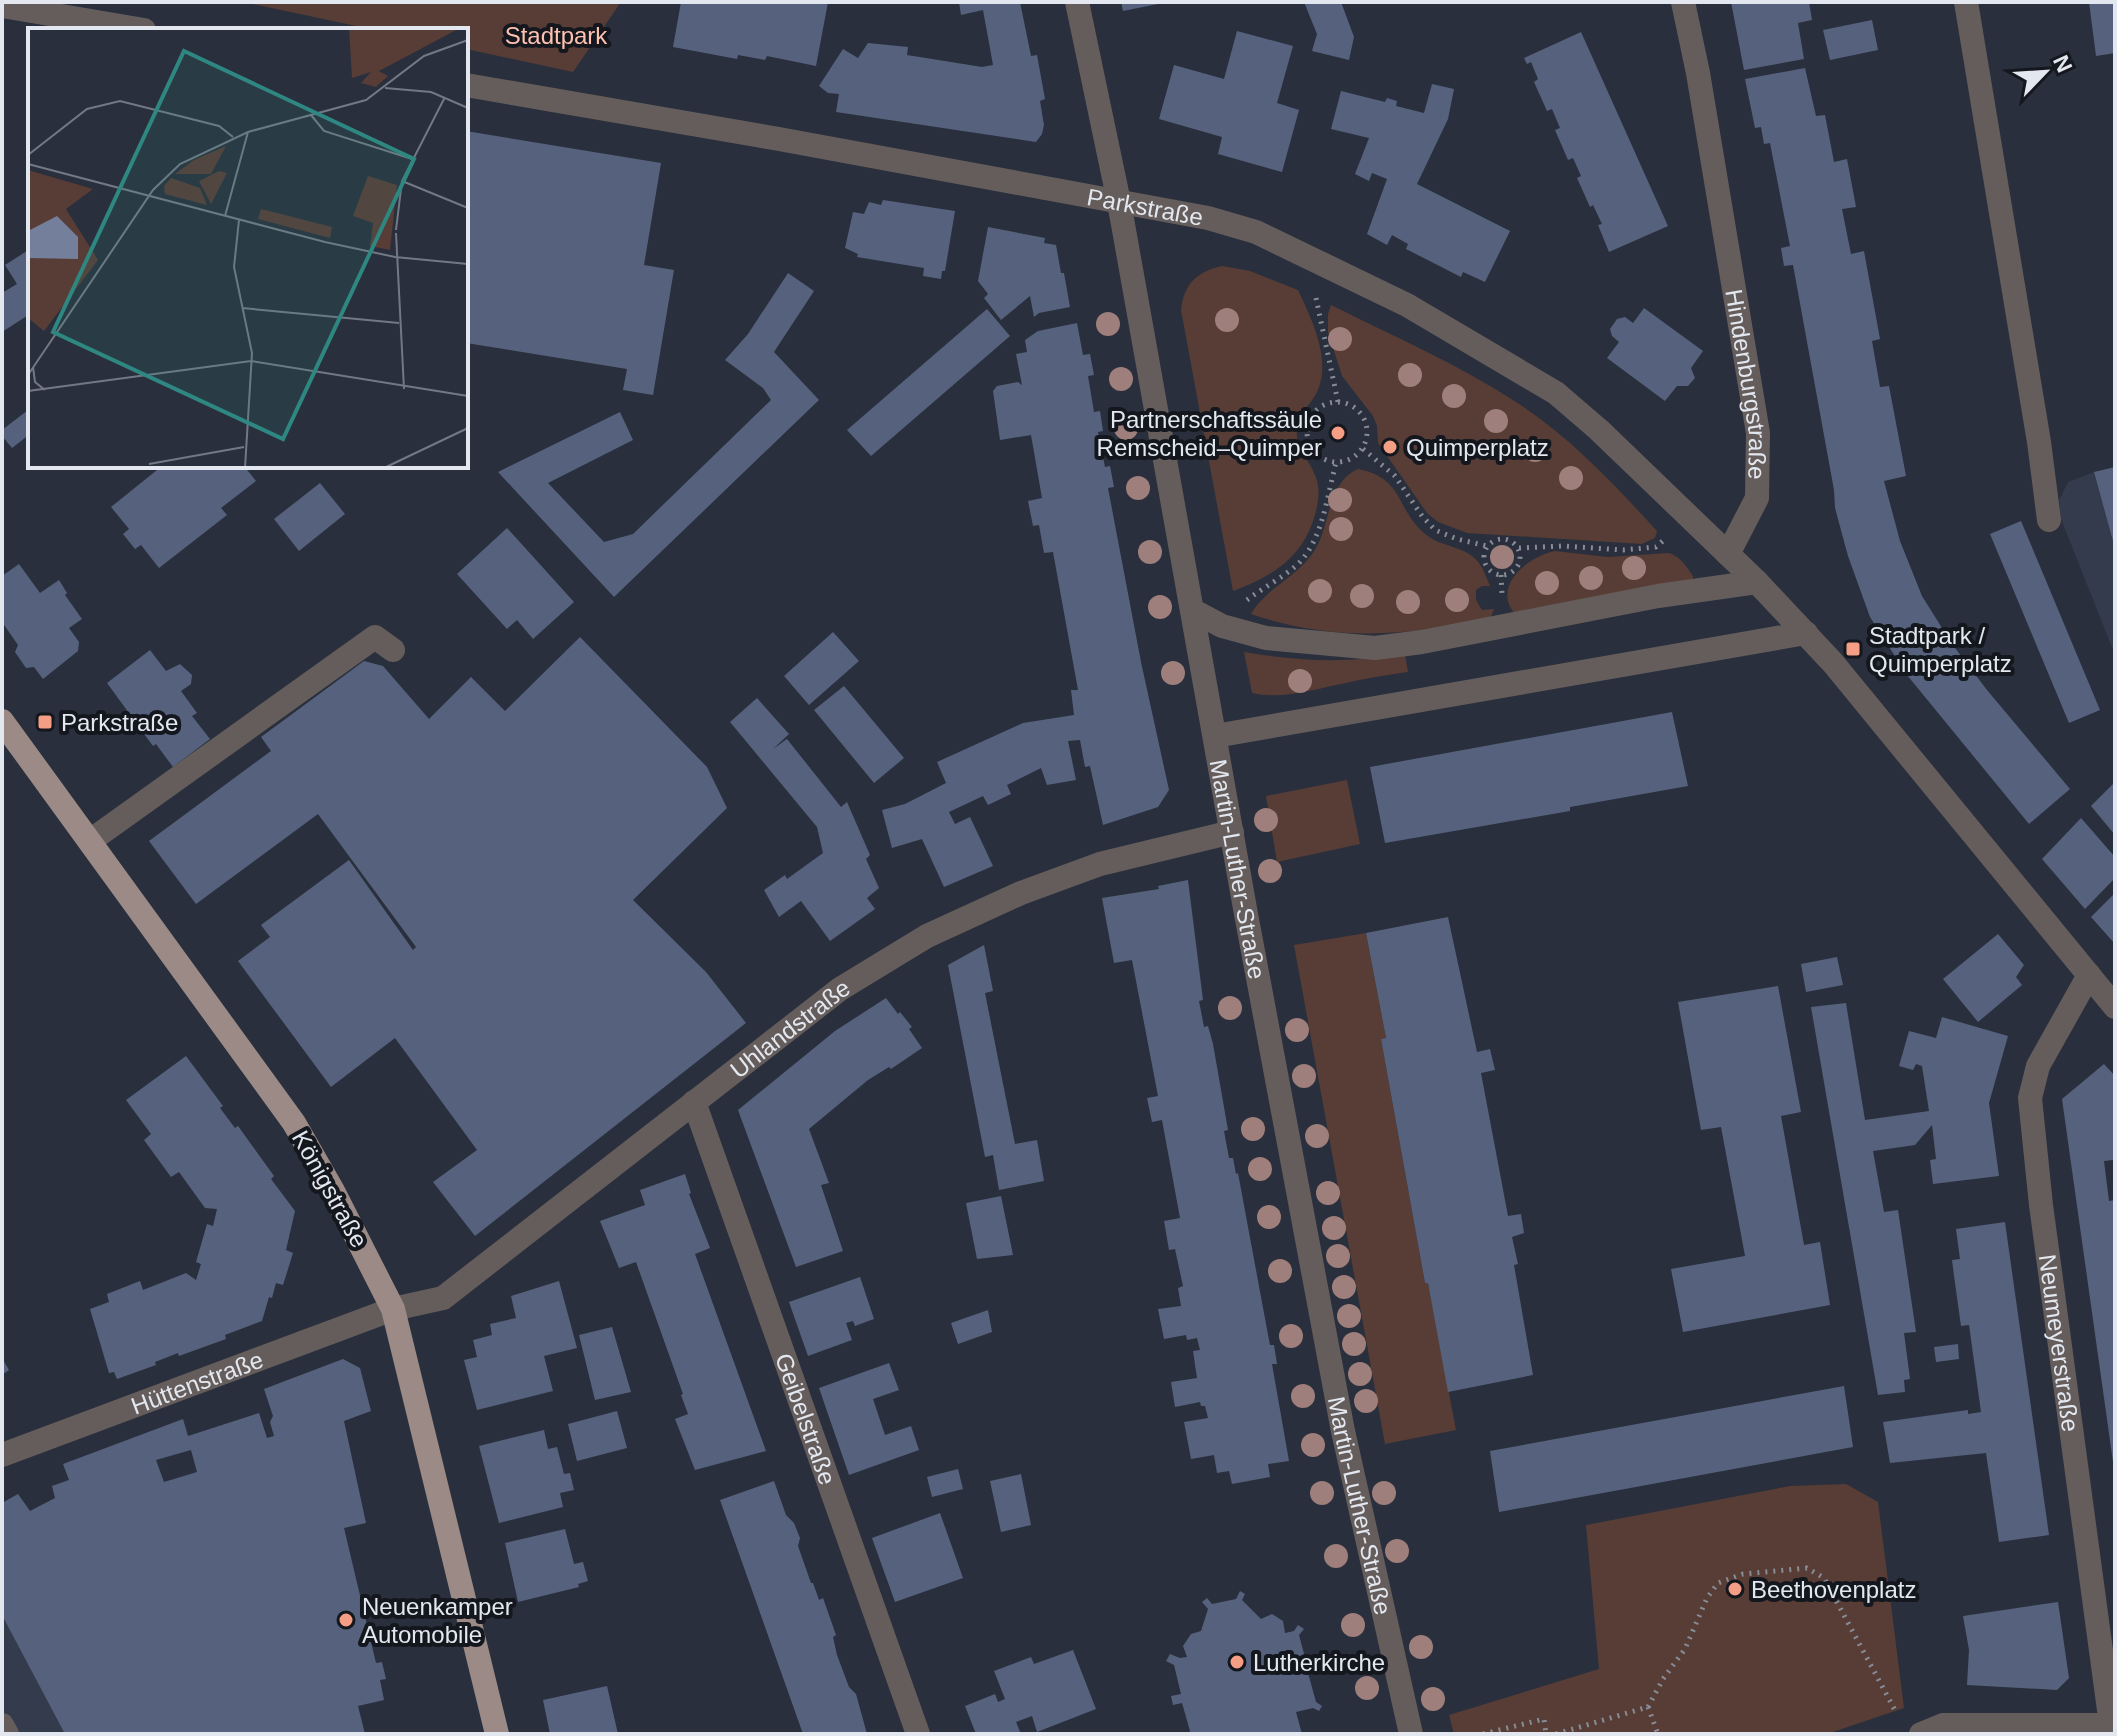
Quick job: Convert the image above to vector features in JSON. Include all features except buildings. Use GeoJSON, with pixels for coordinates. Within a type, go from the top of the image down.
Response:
{"type":"FeatureCollection","features":[{"type":"Feature","properties":{"kind":"main road","name":"Königstraße"},"geometry":{"type":"LineString","coordinates":[[2,721],[294,1123],[333,1191],[393,1309],[497,1734]]}},
{"type":"Feature","properties":{"kind":"street","name":"Martin-Luther-Straße"},"geometry":{"type":"LineString","coordinates":[[1077,2],[1119,202],[1246,914],[1343,1431],[1411,1734]]}},
{"type":"Feature","properties":{"kind":"street","name":"Hindenburgstraße"},"geometry":{"type":"LineString","coordinates":[[1683,2],[1698,73],[1758,433],[1757,498],[1728,554]]}},
{"type":"Feature","properties":{"kind":"street"},"geometry":{"type":"LineString","coordinates":[[1966,2],[2039,442],[2049,520]]}},
{"type":"Feature","properties":{"kind":"street"},"geometry":{"type":"LineString","coordinates":[[2,6],[132,28]]}},
{"type":"Feature","properties":{"kind":"street","name":"Parkstraße"},"geometry":{"type":"LineString","coordinates":[[468,85],[1208,218],[1256,232],[1407,305],[1556,393],[1728,554]]}},
{"type":"Feature","properties":{"kind":"street"},"geometry":{"type":"LineString","coordinates":[[1728,554],[1836,666],[2115,1007]]}},
{"type":"Feature","properties":{"kind":"street"},"geometry":{"type":"LineString","coordinates":[[1192,610],[1222,626],[1266,638],[1375,648],[1422,642],[1658,596],[1757,582]]}},
{"type":"Feature","properties":{"kind":"street"},"geometry":{"type":"LineString","coordinates":[[1215,736],[1806,633]]}},
{"type":"Feature","properties":{"kind":"street"},"geometry":{"type":"LineString","coordinates":[[90,841],[375,637],[393,650]]}},
{"type":"Feature","properties":{"kind":"street","name":"Uhlandstraße"},"geometry":{"type":"LineString","coordinates":[[393,1309],[443,1298],[840,989],[927,936],[1021,893],[1100,864],[1232,832]]}},
{"type":"Feature","properties":{"kind":"street","name":"Neumeyerstraße"},"geometry":{"type":"LineString","coordinates":[[2089,975],[2038,1066],[2030,1098],[2041,1205],[2113,1725]]}},
{"type":"Feature","properties":{"kind":"street","name":"Geibelstraße"},"geometry":{"type":"LineString","coordinates":[[694,1102],[918,1734]]}},
{"type":"Feature","properties":{"kind":"street","name":"Hüttenstraße"},"geometry":{"type":"LineString","coordinates":[[2,1455],[393,1309]]}},
{"type":"Feature","properties":{"kind":"street"},"geometry":{"type":"LineString","coordinates":[[2,1725],[7,1734]]}},
{"type":"Feature","properties":{"kind":"street"},"geometry":{"type":"LineString","coordinates":[[1936,1731],[2113,1725]]}},
{"type":"Feature","properties":{"kind":"path"},"geometry":{"type":"LineString","coordinates":[[1306,254],[1338,402]]}},
{"type":"Feature","properties":{"kind":"path"},"geometry":{"type":"LineString","coordinates":[[1338,402],[1353,406],[1364,418],[1368,434],[1363,449],[1352,459],[1336,463],[1321,458],[1310,447],[1307,431],[1311,416],[1323,406],[1338,402]]}},
{"type":"Feature","properties":{"kind":"path"},"geometry":{"type":"LineString","coordinates":[[1363,449],[1395,476],[1435,530],[1487,546]]}},
{"type":"Feature","properties":{"kind":"path"},"geometry":{"type":"LineString","coordinates":[[1241,604],[1283,575],[1310,549],[1321,522],[1336,463]]}},
{"type":"Feature","properties":{"kind":"path"},"geometry":{"type":"LineString","coordinates":[[1519,548],[1563,546],[1623,550],[1656,547],[1689,515]]}},
{"type":"Feature","properties":{"kind":"path"},"geometry":{"type":"LineString","coordinates":[[1503,538],[1512,541],[1519,548],[1521,558],[1518,567],[1511,573],[1501,575],[1492,572],[1485,565],[1487,546],[1503,538]]}},
{"type":"Feature","properties":{"kind":"path"},"geometry":{"type":"LineString","coordinates":[[1556,1734],[1648,1707],[1663,1679],[1685,1649],[1707,1598],[1718,1583],[1743,1574],[1807,1568],[1824,1578],[1899,1717]]}},
{"type":"Feature","properties":{"kind":"path"},"geometry":{"type":"LineString","coordinates":[[1648,1707],[1658,1734]]}},
{"type":"Feature","properties":{"kind":"path"},"geometry":{"type":"LineString","coordinates":[[1483,1734],[1544,1719],[1546,1734]]}},
{"type":"Feature","properties":{"kind":"shaded area"},"geometry":{"type":"Polygon","coordinates":[[[2094,472],[2115,549],[2115,655],[2061,519],[2059,500],[2068,482],[2094,472]]]}},
{"type":"Feature","properties":{"kind":"shaded area"},"geometry":{"type":"Polygon","coordinates":[[[2,1547],[170,1734],[2,1734],[2,1547]]]}},
{"type":"Feature","properties":{"kind":"green space","name":"Stadtpark"},"geometry":{"type":"Polygon","coordinates":[[[243,2],[621,2],[573,72],[468,49],[468,28],[366,28],[243,2]]]}},
{"type":"Feature","properties":{"kind":"green space"},"geometry":{"type":"Polygon","coordinates":[[[1222,266],[1250,271],[1298,290],[1319,341],[1322,368],[1316,394],[1297,425],[1300,446],[1318,484],[1318,502],[1311,527],[1286,562],[1262,578],[1233,591],[1181,310],[1185,293],[1193,280],[1222,266]]]}},
{"type":"Feature","properties":{"kind":"green space"},"geometry":{"type":"Polygon","coordinates":[[[1331,305],[1471,375],[1536,416],[1608,479],[1657,531],[1655,538],[1642,544],[1467,533],[1438,522],[1427,513],[1378,443],[1373,416],[1342,376],[1328,332],[1331,305]]]}},
{"type":"Feature","properties":{"kind":"green space"},"geometry":{"type":"Polygon","coordinates":[[[1358,469],[1384,479],[1415,524],[1430,538],[1474,557],[1490,586],[1476,590],[1476,600],[1482,610],[1494,609],[1490,619],[1428,629],[1370,633],[1311,629],[1251,614],[1266,596],[1309,558],[1321,538],[1335,493],[1348,475],[1358,469]]]}},
{"type":"Feature","properties":{"kind":"green space"},"geometry":{"type":"Polygon","coordinates":[[[1555,551],[1608,557],[1669,553],[1683,562],[1693,581],[1514,613],[1508,603],[1510,582],[1525,565],[1555,551]]]}},
{"type":"Feature","properties":{"kind":"green space"},"geometry":{"type":"Polygon","coordinates":[[[1244,652],[1324,660],[1405,654],[1408,672],[1299,693],[1264,695],[1252,693],[1244,652]]]}},
{"type":"Feature","properties":{"kind":"green space"},"geometry":{"type":"Polygon","coordinates":[[[1347,780],[1360,844],[1277,862],[1266,796],[1347,780]]]}},
{"type":"Feature","properties":{"kind":"green space"},"geometry":{"type":"Polygon","coordinates":[[[1366,933],[1386,1038],[1381,1039],[1425,1283],[1428,1283],[1456,1430],[1385,1444],[1294,945],[1366,933]]]}},
{"type":"Feature","properties":{"kind":"green space","name":"Beethovenplatz"},"geometry":{"type":"Polygon","coordinates":[[[1846,1484],[1878,1502],[1904,1708],[1827,1734],[1454,1734],[1449,1715],[1599,1669],[1586,1525],[1790,1486],[1846,1484]]]}},
{"type":"Feature","properties":{"kind":"place","name":"Partnerschaftssäule Remscheid–Quimper"},"geometry":{"type":"Point","coordinates":[1338,433]}},
{"type":"Feature","properties":{"kind":"place","name":"Quimperplatz"},"geometry":{"type":"Point","coordinates":[1390,447]}},
{"type":"Feature","properties":{"kind":"place","name":"Stadtpark / Quimperplatz"},"geometry":{"type":"Point","coordinates":[1853,649]}},
{"type":"Feature","properties":{"kind":"place","name":"Parkstraße"},"geometry":{"type":"Point","coordinates":[45,722]}},
{"type":"Feature","properties":{"kind":"place","name":"Beethovenplatz"},"geometry":{"type":"Point","coordinates":[1735,1589]}},
{"type":"Feature","properties":{"kind":"place","name":"Neuenkamper Automobile"},"geometry":{"type":"Point","coordinates":[346,1620]}},
{"type":"Feature","properties":{"kind":"place","name":"Lutherkirche"},"geometry":{"type":"Point","coordinates":[1237,1662]}}]}
